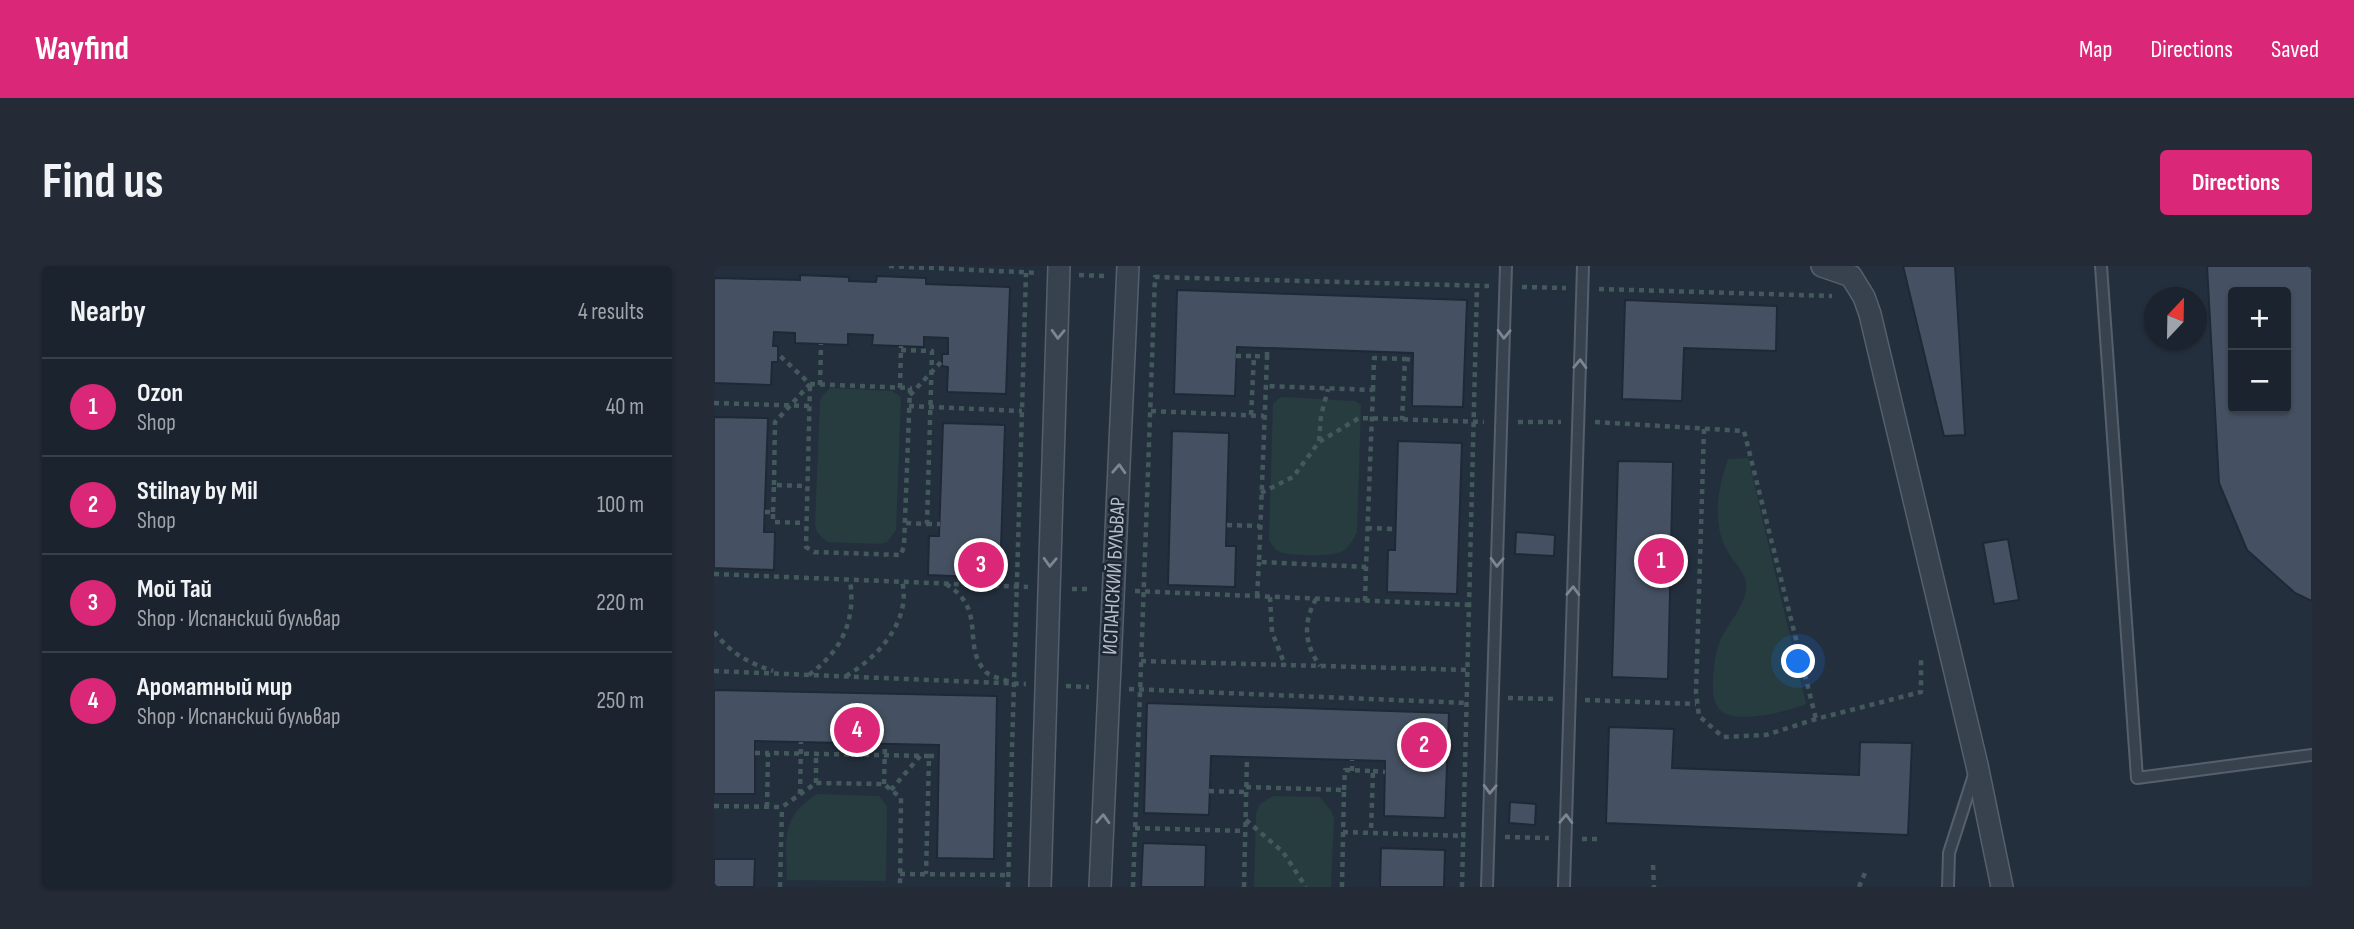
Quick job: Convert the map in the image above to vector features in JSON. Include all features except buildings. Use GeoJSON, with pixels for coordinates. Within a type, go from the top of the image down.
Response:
{"type":"FeatureCollection","features":[{"type":"Feature","properties":{"kind":"street"},"geometry":{"type":"LineString","coordinates":[[1822,266],[1851,276],[1864,297],[1870,314],[1977,765],[2001,887]]}},
{"type":"Feature","properties":{"kind":"street"},"geometry":{"type":"LineString","coordinates":[[1040,887],[1060,270]]}},
{"type":"Feature","properties":{"kind":"street","name":"ИСПАНСКИЙ БУЛЬВАР"},"geometry":{"type":"LineString","coordinates":[[1100,887],[1128,271]]}},
{"type":"Feature","properties":{"kind":"lane"},"geometry":{"type":"LineString","coordinates":[[1486,887],[1506,266]]}},
{"type":"Feature","properties":{"kind":"lane"},"geometry":{"type":"LineString","coordinates":[[1564,887],[1583,266]]}},
{"type":"Feature","properties":{"kind":"lane"},"geometry":{"type":"LineString","coordinates":[[2101,266],[2137,778],[2312,755]]}},
{"type":"Feature","properties":{"kind":"lane"},"geometry":{"type":"LineString","coordinates":[[1948,887],[1949,853],[1977,765]]}},
{"type":"Feature","properties":{"kind":"path"},"geometry":{"type":"LineString","coordinates":[[889,266],[1026,273],[1060,270],[1128,271],[1155,277],[1864,297]]}},
{"type":"Feature","properties":{"kind":"path"},"geometry":{"type":"LineString","coordinates":[[1008,887],[1026,273]]}},
{"type":"Feature","properties":{"kind":"path"},"geometry":{"type":"LineString","coordinates":[[1133,887],[1155,277]]}},
{"type":"Feature","properties":{"kind":"path"},"geometry":{"type":"LineString","coordinates":[[1462,887],[1477,286]]}},
{"type":"Feature","properties":{"kind":"path"},"geometry":{"type":"LineString","coordinates":[[820,384],[821,344]]}},
{"type":"Feature","properties":{"kind":"path"},"geometry":{"type":"LineString","coordinates":[[900,387],[901,348],[932,351],[927,523]]}},
{"type":"Feature","properties":{"kind":"path"},"geometry":{"type":"LineString","coordinates":[[1258,596],[1267,348]]}},
{"type":"Feature","properties":{"kind":"path"},"geometry":{"type":"LineString","coordinates":[[778,354],[810,384],[910,388],[904,551],[896,555],[810,551],[804,543],[810,384]]}},
{"type":"Feature","properties":{"kind":"path"},"geometry":{"type":"LineString","coordinates":[[1365,601],[1374,355],[1413,360]]}},
{"type":"Feature","properties":{"kind":"path"},"geometry":{"type":"LineString","coordinates":[[1236,356],[1266,357]]}},
{"type":"Feature","properties":{"kind":"path"},"geometry":{"type":"LineString","coordinates":[[1251,415],[1254,356]]}},
{"type":"Feature","properties":{"kind":"path"},"geometry":{"type":"LineString","coordinates":[[1402,420],[1405,359]]}},
{"type":"Feature","properties":{"kind":"path"},"geometry":{"type":"LineString","coordinates":[[910,395],[942,361]]}},
{"type":"Feature","properties":{"kind":"path"},"geometry":{"type":"LineString","coordinates":[[805,523],[773,522],[775,422],[810,384]]}},
{"type":"Feature","properties":{"kind":"path"},"geometry":{"type":"LineString","coordinates":[[1266,386],[1373,390]]}},
{"type":"Feature","properties":{"kind":"path"},"geometry":{"type":"LineString","coordinates":[[1319,442],[1321,416],[1328,389]]}},
{"type":"Feature","properties":{"kind":"path"},"geometry":{"type":"LineString","coordinates":[[714,403],[809,406]]}},
{"type":"Feature","properties":{"kind":"path"},"geometry":{"type":"LineString","coordinates":[[909,407],[1022,411]]}},
{"type":"Feature","properties":{"kind":"path"},"geometry":{"type":"LineString","coordinates":[[1150,411],[1264,416]]}},
{"type":"Feature","properties":{"kind":"path"},"geometry":{"type":"LineString","coordinates":[[1261,493],[1293,477],[1319,442],[1359,418],[1474,422],[1620,422],[1744,431],[1816,719]]}},
{"type":"Feature","properties":{"kind":"path"},"geometry":{"type":"LineString","coordinates":[[1704,429],[1696,704],[1699,716],[1723,737],[1766,735],[1921,692],[1921,658]]}},
{"type":"Feature","properties":{"kind":"path"},"geometry":{"type":"LineString","coordinates":[[774,485],[806,486]]}},
{"type":"Feature","properties":{"kind":"path"},"geometry":{"type":"LineString","coordinates":[[765,512],[773,512]]}},
{"type":"Feature","properties":{"kind":"path"},"geometry":{"type":"LineString","coordinates":[[905,523],[940,524]]}},
{"type":"Feature","properties":{"kind":"path"},"geometry":{"type":"LineString","coordinates":[[1227,524],[1260,526]]}},
{"type":"Feature","properties":{"kind":"path"},"geometry":{"type":"LineString","coordinates":[[1367,528],[1395,529]]}},
{"type":"Feature","properties":{"kind":"path"},"geometry":{"type":"LineString","coordinates":[[1259,562],[1366,567]]}},
{"type":"Feature","properties":{"kind":"path"},"geometry":{"type":"LineString","coordinates":[[714,574],[1470,605]]}},
{"type":"Feature","properties":{"kind":"path"},"geometry":{"type":"LineString","coordinates":[[809,675],[838,648],[847,631],[852,607],[850,580]]}},
{"type":"Feature","properties":{"kind":"path"},"geometry":{"type":"LineString","coordinates":[[845,677],[873,658],[888,641],[902,609],[902,582]]}},
{"type":"Feature","properties":{"kind":"path"},"geometry":{"type":"LineString","coordinates":[[946,583],[963,598],[970,610],[975,653],[986,673],[1014,684]]}},
{"type":"Feature","properties":{"kind":"path"},"geometry":{"type":"LineString","coordinates":[[1270,597],[1272,632],[1285,665]]}},
{"type":"Feature","properties":{"kind":"path"},"geometry":{"type":"LineString","coordinates":[[1316,599],[1310,609],[1306,633],[1313,656],[1320,666]]}},
{"type":"Feature","properties":{"kind":"path"},"geometry":{"type":"LineString","coordinates":[[714,632],[732,652],[749,663],[780,674]]}},
{"type":"Feature","properties":{"kind":"path"},"geometry":{"type":"LineString","coordinates":[[1141,661],[1468,670]]}},
{"type":"Feature","properties":{"kind":"path"},"geometry":{"type":"LineString","coordinates":[[714,671],[1109,688],[1467,700],[1492,697],[1696,704]]}},
{"type":"Feature","properties":{"kind":"path"},"geometry":{"type":"LineString","coordinates":[[800,795],[801,742]]}},
{"type":"Feature","properties":{"kind":"path"},"geometry":{"type":"LineString","coordinates":[[884,785],[885,744]]}},
{"type":"Feature","properties":{"kind":"path"},"geometry":{"type":"LineString","coordinates":[[755,753],[939,757]]}},
{"type":"Feature","properties":{"kind":"path"},"geometry":{"type":"LineString","coordinates":[[767,807],[768,753]]}},
{"type":"Feature","properties":{"kind":"path"},"geometry":{"type":"LineString","coordinates":[[816,754],[816,783]]}},
{"type":"Feature","properties":{"kind":"path"},"geometry":{"type":"LineString","coordinates":[[891,790],[921,756]]}},
{"type":"Feature","properties":{"kind":"path"},"geometry":{"type":"LineString","coordinates":[[926,874],[929,756]]}},
{"type":"Feature","properties":{"kind":"path"},"geometry":{"type":"LineString","coordinates":[[1244,887],[1247,757]]}},
{"type":"Feature","properties":{"kind":"path"},"geometry":{"type":"LineString","coordinates":[[1352,760],[1352,771]]}},
{"type":"Feature","properties":{"kind":"path"},"geometry":{"type":"LineString","coordinates":[[1342,887],[1345,770],[1385,772]]}},
{"type":"Feature","properties":{"kind":"path"},"geometry":{"type":"LineString","coordinates":[[1371,832],[1373,771]]}},
{"type":"Feature","properties":{"kind":"path"},"geometry":{"type":"LineString","coordinates":[[714,806],[782,807],[816,783],[884,785],[901,798],[900,887]]}},
{"type":"Feature","properties":{"kind":"path"},"geometry":{"type":"LineString","coordinates":[[1209,791],[1345,790]]}},
{"type":"Feature","properties":{"kind":"path"},"geometry":{"type":"LineString","coordinates":[[780,887],[782,807]]}},
{"type":"Feature","properties":{"kind":"path"},"geometry":{"type":"LineString","coordinates":[[1246,819],[1283,852],[1306,887]]}},
{"type":"Feature","properties":{"kind":"path"},"geometry":{"type":"LineString","coordinates":[[1135,828],[1245,831]]}},
{"type":"Feature","properties":{"kind":"path"},"geometry":{"type":"LineString","coordinates":[[1343,832],[1597,839]]}},
{"type":"Feature","properties":{"kind":"path"},"geometry":{"type":"LineString","coordinates":[[1653,865],[1654,887]]}},
{"type":"Feature","properties":{"kind":"path"},"geometry":{"type":"LineString","coordinates":[[1859,887],[1865,873]]}},
{"type":"Feature","properties":{"kind":"path"},"geometry":{"type":"LineString","coordinates":[[900,874],[1009,876]]}},
{"type":"Feature","properties":{"kind":"green space"},"geometry":{"type":"Polygon","coordinates":[[[830,388],[892,391],[901,397],[896,530],[887,542],[827,542],[817,532],[815,524],[820,402],[830,388]]]}},
{"type":"Feature","properties":{"kind":"green space"},"geometry":{"type":"Polygon","coordinates":[[[1284,397],[1355,401],[1361,405],[1357,532],[1347,547],[1338,553],[1312,555],[1280,552],[1269,539],[1273,404],[1284,397]]]}},
{"type":"Feature","properties":{"kind":"green space"},"geometry":{"type":"Polygon","coordinates":[[[1748,458],[1806,704],[1748,717],[1726,714],[1719,709],[1713,686],[1718,646],[1745,596],[1746,589],[1743,574],[1728,552],[1719,530],[1719,494],[1728,459],[1748,458]]]}},
{"type":"Feature","properties":{"kind":"green space"},"geometry":{"type":"Polygon","coordinates":[[[817,794],[879,796],[887,806],[886,881],[787,880],[786,842],[791,821],[796,812],[817,794]]]}},
{"type":"Feature","properties":{"kind":"green space"},"geometry":{"type":"Polygon","coordinates":[[[1273,796],[1320,797],[1331,811],[1334,819],[1331,887],[1254,887],[1256,813],[1260,804],[1273,796]]]}},
{"type":"Feature","properties":{"kind":"place","name":"Ozon"},"geometry":{"type":"Point","coordinates":[1661,561]}},
{"type":"Feature","properties":{"kind":"place","name":"Мой Тай"},"geometry":{"type":"Point","coordinates":[981,565]}},
{"type":"Feature","properties":{"kind":"place","name":"Ароматный мир"},"geometry":{"type":"Point","coordinates":[857,730]}},
{"type":"Feature","properties":{"kind":"place","name":"Stilnay by Mil"},"geometry":{"type":"Point","coordinates":[1424,745]}}]}
